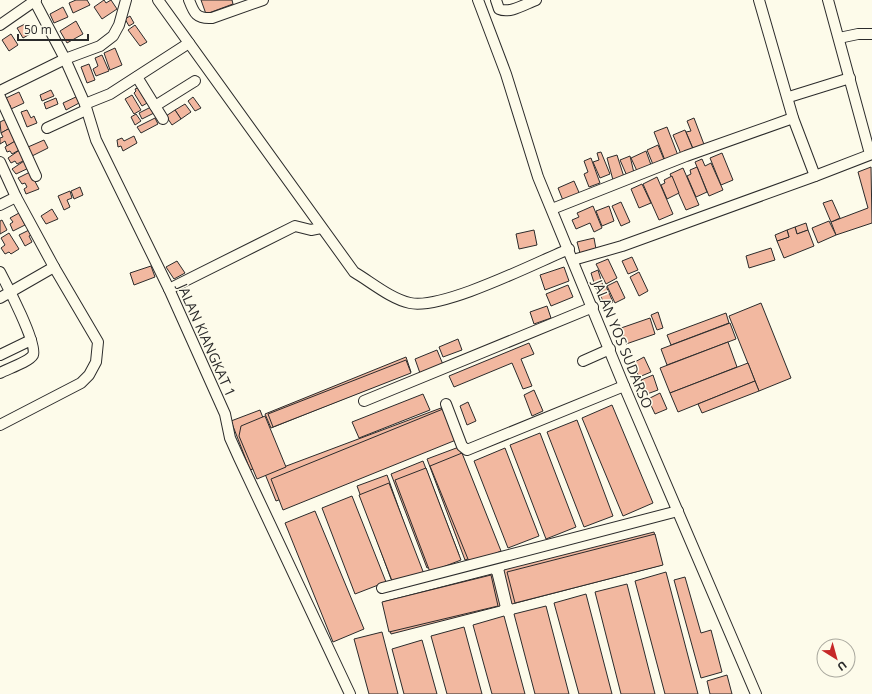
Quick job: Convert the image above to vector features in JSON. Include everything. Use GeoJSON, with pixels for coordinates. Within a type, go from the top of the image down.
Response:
{"type":"FeatureCollection","features":[{"type":"Feature","properties":{"kind":"street"},"geometry":{"type":"LineString","coordinates":[[0,25],[35,0]]}},
{"type":"Feature","properties":{"kind":"street","name":"JALAN KIANGKAT 1"},"geometry":{"type":"LineString","coordinates":[[35,0],[65,60],[85,107],[96,140],[169,290],[225,414],[230,438],[350,694]]}},
{"type":"Feature","properties":{"kind":"street"},"geometry":{"type":"LineString","coordinates":[[0,91],[65,60],[100,46],[113,36],[119,24],[126,0]]}},
{"type":"Feature","properties":{"kind":"street"},"geometry":{"type":"LineString","coordinates":[[158,0],[354,272],[393,295],[411,303],[441,300],[504,277],[568,249]]}},
{"type":"Feature","properties":{"kind":"street"},"geometry":{"type":"LineString","coordinates":[[189,0],[193,12],[203,19],[212,18],[262,0]]}},
{"type":"Feature","properties":{"kind":"street","name":"JALAN YOS SUDARSO"},"geometry":{"type":"LineString","coordinates":[[478,0],[506,74],[538,177],[593,307],[624,386],[756,694]]}},
{"type":"Feature","properties":{"kind":"street"},"geometry":{"type":"LineString","coordinates":[[496,0],[500,8],[503,10],[510,10],[536,0]]}},
{"type":"Feature","properties":{"kind":"street"},"geometry":{"type":"LineString","coordinates":[[759,0],[793,118],[815,176]]}},
{"type":"Feature","properties":{"kind":"street"},"geometry":{"type":"LineString","coordinates":[[573,260],[622,246],[815,176],[871,154],[868,136],[828,0]]}},
{"type":"Feature","properties":{"kind":"street"},"geometry":{"type":"LineString","coordinates":[[839,38],[858,34],[872,34]]}},
{"type":"Feature","properties":{"kind":"street"},"geometry":{"type":"LineString","coordinates":[[47,128],[110,94],[189,43]]}},
{"type":"Feature","properties":{"kind":"street"},"geometry":{"type":"LineString","coordinates":[[137,77],[163,119]]}},
{"type":"Feature","properties":{"kind":"street"},"geometry":{"type":"LineString","coordinates":[[788,97],[850,78]]}},
{"type":"Feature","properties":{"kind":"street"},"geometry":{"type":"LineString","coordinates":[[155,106],[196,81]]}},
{"type":"Feature","properties":{"kind":"street"},"geometry":{"type":"LineString","coordinates":[[0,97],[36,176]]}},
{"type":"Feature","properties":{"kind":"street"},"geometry":{"type":"LineString","coordinates":[[552,209],[686,156],[793,118]]}},
{"type":"Feature","properties":{"kind":"street"},"geometry":{"type":"LineString","coordinates":[[0,162],[16,197],[54,268],[98,342],[96,362],[89,375],[81,384],[0,425]]}},
{"type":"Feature","properties":{"kind":"street"},"geometry":{"type":"LineString","coordinates":[[0,205],[16,197]]}},
{"type":"Feature","properties":{"kind":"street"},"geometry":{"type":"LineString","coordinates":[[169,290],[295,226],[311,230],[321,228]]}},
{"type":"Feature","properties":{"kind":"street"},"geometry":{"type":"LineString","coordinates":[[0,298],[54,268]]}},
{"type":"Feature","properties":{"kind":"street"},"geometry":{"type":"LineString","coordinates":[[0,272],[11,292],[31,340],[34,353],[32,357],[0,373]]}},
{"type":"Feature","properties":{"kind":"street"},"geometry":{"type":"LineString","coordinates":[[364,401],[593,307]]}},
{"type":"Feature","properties":{"kind":"street"},"geometry":{"type":"LineString","coordinates":[[0,355],[31,340]]}},
{"type":"Feature","properties":{"kind":"street"},"geometry":{"type":"LineString","coordinates":[[583,361],[610,349]]}},
{"type":"Feature","properties":{"kind":"street"},"geometry":{"type":"LineString","coordinates":[[446,404],[462,446],[467,450],[624,386]]}},
{"type":"Feature","properties":{"kind":"street"},"geometry":{"type":"LineString","coordinates":[[382,588],[678,511]]}},
{"type":"Feature","properties":{"kind":"building"},"geometry":{"type":"Polygon","coordinates":[[[76,0],[87,0],[90,5],[73,13],[69,3],[76,0]]]}},
{"type":"Feature","properties":{"kind":"building"},"geometry":{"type":"Polygon","coordinates":[[[104,0],[106,3],[111,0],[117,9],[102,19],[94,7],[104,0]]]}},
{"type":"Feature","properties":{"kind":"building"},"geometry":{"type":"Polygon","coordinates":[[[201,0],[232,0],[233,4],[206,14],[201,0]]]}},
{"type":"Feature","properties":{"kind":"building"},"geometry":{"type":"Polygon","coordinates":[[[63,7],[68,17],[54,23],[50,14],[63,7]]]}},
{"type":"Feature","properties":{"kind":"building"},"geometry":{"type":"Polygon","coordinates":[[[130,16],[134,23],[129,26],[125,19],[130,16]]]}},
{"type":"Feature","properties":{"kind":"building"},"geometry":{"type":"Polygon","coordinates":[[[76,21],[83,34],[67,43],[60,31],[76,21]]]}},
{"type":"Feature","properties":{"kind":"building"},"geometry":{"type":"Polygon","coordinates":[[[25,24],[30,34],[23,38],[17,28],[25,24]]]}},
{"type":"Feature","properties":{"kind":"building"},"geometry":{"type":"Polygon","coordinates":[[[135,25],[147,42],[140,46],[128,30],[135,25]]]}},
{"type":"Feature","properties":{"kind":"building"},"geometry":{"type":"Polygon","coordinates":[[[11,34],[18,45],[9,51],[2,40],[11,34]]]}},
{"type":"Feature","properties":{"kind":"building"},"geometry":{"type":"Polygon","coordinates":[[[115,48],[122,65],[110,70],[104,53],[115,48]]]}},
{"type":"Feature","properties":{"kind":"building"},"geometry":{"type":"Polygon","coordinates":[[[102,55],[109,71],[96,76],[93,69],[98,66],[95,58],[102,55]]]}},
{"type":"Feature","properties":{"kind":"building"},"geometry":{"type":"Polygon","coordinates":[[[89,64],[95,80],[87,83],[81,67],[89,64]]]}},
{"type":"Feature","properties":{"kind":"building"},"geometry":{"type":"Polygon","coordinates":[[[140,87],[146,94],[142,95],[145,100],[147,98],[149,102],[142,106],[134,93],[136,91],[135,89],[140,87]]]}},
{"type":"Feature","properties":{"kind":"building"},"geometry":{"type":"Polygon","coordinates":[[[51,90],[54,96],[42,101],[40,95],[51,90]]]}},
{"type":"Feature","properties":{"kind":"building"},"geometry":{"type":"Polygon","coordinates":[[[19,92],[24,103],[11,109],[10,105],[7,107],[6,103],[8,102],[6,98],[19,92]]]}},
{"type":"Feature","properties":{"kind":"building"},"geometry":{"type":"Polygon","coordinates":[[[132,95],[141,110],[134,114],[125,99],[132,95]]]}},
{"type":"Feature","properties":{"kind":"building"},"geometry":{"type":"Polygon","coordinates":[[[78,96],[81,102],[66,110],[63,103],[78,96]]]}},
{"type":"Feature","properties":{"kind":"building"},"geometry":{"type":"Polygon","coordinates":[[[193,97],[201,108],[195,111],[188,101],[193,97]]]}},
{"type":"Feature","properties":{"kind":"building"},"geometry":{"type":"Polygon","coordinates":[[[56,98],[58,104],[46,109],[44,103],[56,98]]]}},
{"type":"Feature","properties":{"kind":"building"},"geometry":{"type":"Polygon","coordinates":[[[185,104],[191,112],[181,119],[175,110],[185,104]]]}},
{"type":"Feature","properties":{"kind":"building"},"geometry":{"type":"Polygon","coordinates":[[[153,106],[156,112],[142,119],[139,113],[153,106]]]}},
{"type":"Feature","properties":{"kind":"building"},"geometry":{"type":"Polygon","coordinates":[[[27,110],[31,118],[34,116],[37,123],[27,127],[21,112],[27,110]]]}},
{"type":"Feature","properties":{"kind":"building"},"geometry":{"type":"Polygon","coordinates":[[[175,110],[181,119],[172,125],[166,116],[175,110]]]}},
{"type":"Feature","properties":{"kind":"building"},"geometry":{"type":"Polygon","coordinates":[[[136,114],[141,121],[135,125],[131,117],[136,114]]]}},
{"type":"Feature","properties":{"kind":"building"},"geometry":{"type":"Polygon","coordinates":[[[155,118],[158,124],[141,133],[137,127],[155,118]]]}},
{"type":"Feature","properties":{"kind":"building"},"geometry":{"type":"Polygon","coordinates":[[[694,118],[705,147],[694,151],[686,132],[691,131],[687,121],[694,118]]]}},
{"type":"Feature","properties":{"kind":"building"},"geometry":{"type":"Polygon","coordinates":[[[6,119],[10,128],[1,133],[0,122],[6,119]]]}},
{"type":"Feature","properties":{"kind":"building"},"geometry":{"type":"Polygon","coordinates":[[[667,127],[679,158],[666,163],[654,132],[667,127]]]}},
{"type":"Feature","properties":{"kind":"building"},"geometry":{"type":"Polygon","coordinates":[[[10,128],[17,140],[7,146],[5,141],[0,144],[0,138],[3,137],[1,133],[10,128]]]}},
{"type":"Feature","properties":{"kind":"building"},"geometry":{"type":"Polygon","coordinates":[[[685,130],[693,149],[681,154],[673,135],[685,130]]]}},
{"type":"Feature","properties":{"kind":"building"},"geometry":{"type":"Polygon","coordinates":[[[134,136],[137,143],[123,151],[121,146],[118,147],[117,140],[122,138],[124,141],[134,136]]]}},
{"type":"Feature","properties":{"kind":"building"},"geometry":{"type":"Polygon","coordinates":[[[17,140],[21,149],[12,154],[10,151],[7,152],[5,147],[17,140]]]}},
{"type":"Feature","properties":{"kind":"building"},"geometry":{"type":"Polygon","coordinates":[[[44,140],[48,148],[32,156],[28,147],[44,140]]]}},
{"type":"Feature","properties":{"kind":"building"},"geometry":{"type":"Polygon","coordinates":[[[658,145],[665,162],[654,167],[647,150],[658,145]]]}},
{"type":"Feature","properties":{"kind":"building"},"geometry":{"type":"Polygon","coordinates":[[[21,149],[27,159],[17,164],[15,161],[11,163],[8,158],[21,149]]]}},
{"type":"Feature","properties":{"kind":"building"},"geometry":{"type":"Polygon","coordinates":[[[646,151],[651,165],[637,171],[631,158],[646,151]]]}},
{"type":"Feature","properties":{"kind":"building"},"geometry":{"type":"Polygon","coordinates":[[[601,152],[610,174],[600,178],[593,162],[599,160],[597,153],[601,152]]]}},
{"type":"Feature","properties":{"kind":"building"},"geometry":{"type":"Polygon","coordinates":[[[722,153],[733,180],[721,185],[710,158],[722,153]]]}},
{"type":"Feature","properties":{"kind":"building"},"geometry":{"type":"Polygon","coordinates":[[[617,155],[624,177],[613,180],[607,158],[617,155]]]}},
{"type":"Feature","properties":{"kind":"building"},"geometry":{"type":"Polygon","coordinates":[[[630,156],[634,173],[627,176],[620,160],[630,156]]]}},
{"type":"Feature","properties":{"kind":"building"},"geometry":{"type":"Polygon","coordinates":[[[591,158],[600,183],[589,187],[584,174],[588,172],[584,161],[591,158]]]}},
{"type":"Feature","properties":{"kind":"building"},"geometry":{"type":"Polygon","coordinates":[[[27,159],[31,167],[16,174],[12,169],[27,159]]]}},
{"type":"Feature","properties":{"kind":"building"},"geometry":{"type":"Polygon","coordinates":[[[702,159],[705,166],[711,163],[723,190],[709,196],[695,162],[702,159]]]}},
{"type":"Feature","properties":{"kind":"building"},"geometry":{"type":"Polygon","coordinates":[[[697,167],[707,192],[696,197],[687,176],[691,174],[690,170],[697,167]]]}},
{"type":"Feature","properties":{"kind":"building"},"geometry":{"type":"Polygon","coordinates":[[[871,167],[872,223],[836,235],[831,222],[868,208],[858,172],[871,167]]]}},
{"type":"Feature","properties":{"kind":"building"},"geometry":{"type":"Polygon","coordinates":[[[683,168],[699,205],[686,210],[670,174],[683,168]]]}},
{"type":"Feature","properties":{"kind":"building"},"geometry":{"type":"Polygon","coordinates":[[[30,172],[39,189],[26,194],[24,189],[27,187],[25,183],[22,184],[18,178],[30,172]]]}},
{"type":"Feature","properties":{"kind":"building"},"geometry":{"type":"Polygon","coordinates":[[[672,176],[679,193],[667,199],[661,185],[665,183],[664,180],[672,176]]]}},
{"type":"Feature","properties":{"kind":"building"},"geometry":{"type":"Polygon","coordinates":[[[657,177],[673,214],[659,220],[643,184],[657,177]]]}},
{"type":"Feature","properties":{"kind":"building"},"geometry":{"type":"Polygon","coordinates":[[[574,181],[581,197],[564,203],[558,188],[574,181]]]}},
{"type":"Feature","properties":{"kind":"building"},"geometry":{"type":"Polygon","coordinates":[[[642,184],[651,203],[639,208],[631,189],[642,184]]]}},
{"type":"Feature","properties":{"kind":"building"},"geometry":{"type":"Polygon","coordinates":[[[80,187],[83,195],[74,199],[71,191],[80,187]]]}},
{"type":"Feature","properties":{"kind":"building"},"geometry":{"type":"Polygon","coordinates":[[[70,191],[72,198],[67,200],[70,207],[64,210],[58,196],[70,191]]]}},
{"type":"Feature","properties":{"kind":"building"},"geometry":{"type":"Polygon","coordinates":[[[832,200],[840,218],[831,222],[823,203],[832,200]]]}},
{"type":"Feature","properties":{"kind":"building"},"geometry":{"type":"Polygon","coordinates":[[[621,202],[630,222],[621,226],[612,206],[621,202]]]}},
{"type":"Feature","properties":{"kind":"building"},"geometry":{"type":"Polygon","coordinates":[[[593,206],[602,228],[594,232],[590,223],[576,229],[572,220],[579,217],[577,213],[593,206]]]}},
{"type":"Feature","properties":{"kind":"building"},"geometry":{"type":"Polygon","coordinates":[[[609,206],[614,221],[602,226],[596,211],[609,206]]]}},
{"type":"Feature","properties":{"kind":"building"},"geometry":{"type":"Polygon","coordinates":[[[52,209],[58,219],[46,224],[41,216],[52,209]]]}},
{"type":"Feature","properties":{"kind":"building"},"geometry":{"type":"Polygon","coordinates":[[[19,213],[25,225],[13,231],[10,224],[13,222],[10,218],[19,213]]]}},
{"type":"Feature","properties":{"kind":"building"},"geometry":{"type":"Polygon","coordinates":[[[2,220],[7,230],[0,234],[0,221],[2,220]]]}},
{"type":"Feature","properties":{"kind":"building"},"geometry":{"type":"Polygon","coordinates":[[[829,221],[836,235],[818,243],[812,228],[829,221]]]}},
{"type":"Feature","properties":{"kind":"building"},"geometry":{"type":"Polygon","coordinates":[[[806,223],[808,230],[797,234],[795,227],[806,223]]]}},
{"type":"Feature","properties":{"kind":"building"},"geometry":{"type":"Polygon","coordinates":[[[795,227],[797,234],[808,230],[814,246],[784,258],[777,241],[789,237],[787,230],[795,227]]]}},
{"type":"Feature","properties":{"kind":"building"},"geometry":{"type":"Polygon","coordinates":[[[31,229],[33,234],[29,236],[32,242],[25,246],[19,235],[31,229]]]}},
{"type":"Feature","properties":{"kind":"building"},"geometry":{"type":"Polygon","coordinates":[[[534,230],[537,245],[519,249],[516,234],[534,230]]]}},
{"type":"Feature","properties":{"kind":"building"},"geometry":{"type":"Polygon","coordinates":[[[787,230],[789,237],[777,241],[775,235],[787,230]]]}},
{"type":"Feature","properties":{"kind":"building"},"geometry":{"type":"Polygon","coordinates":[[[9,233],[19,249],[11,254],[9,252],[5,254],[1,248],[5,245],[1,238],[9,233]]]}},
{"type":"Feature","properties":{"kind":"building"},"geometry":{"type":"Polygon","coordinates":[[[594,238],[596,249],[580,253],[577,242],[594,238]]]}},
{"type":"Feature","properties":{"kind":"building"},"geometry":{"type":"Polygon","coordinates":[[[771,248],[775,260],[749,268],[746,256],[771,248]]]}},
{"type":"Feature","properties":{"kind":"building"},"geometry":{"type":"Polygon","coordinates":[[[632,257],[638,270],[628,274],[622,261],[632,257]]]}},
{"type":"Feature","properties":{"kind":"building"},"geometry":{"type":"Polygon","coordinates":[[[608,259],[617,278],[606,284],[596,264],[608,259]]]}},
{"type":"Feature","properties":{"kind":"building"},"geometry":{"type":"Polygon","coordinates":[[[177,261],[185,273],[174,279],[166,267],[177,261]]]}},
{"type":"Feature","properties":{"kind":"building"},"geometry":{"type":"Polygon","coordinates":[[[151,266],[155,277],[134,285],[130,273],[151,266]]]}},
{"type":"Feature","properties":{"kind":"building"},"geometry":{"type":"Polygon","coordinates":[[[564,267],[569,281],[545,290],[540,275],[564,267]]]}},
{"type":"Feature","properties":{"kind":"building"},"geometry":{"type":"Polygon","coordinates":[[[598,270],[603,286],[596,289],[591,273],[598,270]]]}},
{"type":"Feature","properties":{"kind":"building"},"geometry":{"type":"Polygon","coordinates":[[[639,272],[648,291],[639,296],[630,277],[639,272]]]}},
{"type":"Feature","properties":{"kind":"building"},"geometry":{"type":"Polygon","coordinates":[[[617,281],[625,298],[615,303],[607,286],[617,281]]]}},
{"type":"Feature","properties":{"kind":"building"},"geometry":{"type":"Polygon","coordinates":[[[568,285],[573,297],[551,306],[546,294],[568,285]]]}},
{"type":"Feature","properties":{"kind":"building"},"geometry":{"type":"Polygon","coordinates":[[[606,286],[613,302],[605,306],[598,290],[606,286]]]}},
{"type":"Feature","properties":{"kind":"building"},"geometry":{"type":"Polygon","coordinates":[[[761,303],[791,378],[759,391],[729,316],[761,303]]]}},
{"type":"Feature","properties":{"kind":"building"},"geometry":{"type":"Polygon","coordinates":[[[547,306],[551,318],[534,324],[530,312],[547,306]]]}},
{"type":"Feature","properties":{"kind":"building"},"geometry":{"type":"Polygon","coordinates":[[[658,312],[663,328],[657,330],[651,315],[658,312]]]}},
{"type":"Feature","properties":{"kind":"building"},"geometry":{"type":"Polygon","coordinates":[[[726,313],[729,323],[671,345],[667,335],[726,313]]]}},
{"type":"Feature","properties":{"kind":"building"},"geometry":{"type":"Polygon","coordinates":[[[650,318],[655,334],[626,344],[621,328],[650,318]]]}},
{"type":"Feature","properties":{"kind":"building"},"geometry":{"type":"Polygon","coordinates":[[[730,323],[736,339],[667,365],[661,349],[730,323]]]}},
{"type":"Feature","properties":{"kind":"building"},"geometry":{"type":"Polygon","coordinates":[[[458,339],[462,350],[443,357],[439,347],[458,339]]]}},
{"type":"Feature","properties":{"kind":"building"},"geometry":{"type":"Polygon","coordinates":[[[728,342],[737,367],[670,393],[660,368],[728,342]]]}},
{"type":"Feature","properties":{"kind":"building"},"geometry":{"type":"Polygon","coordinates":[[[529,343],[534,354],[521,359],[532,386],[523,389],[512,363],[454,387],[449,376],[529,343]]]}},
{"type":"Feature","properties":{"kind":"building"},"geometry":{"type":"Polygon","coordinates":[[[437,350],[444,367],[421,376],[415,359],[437,350]]]}},
{"type":"Feature","properties":{"kind":"building"},"geometry":{"type":"Polygon","coordinates":[[[406,357],[411,372],[271,428],[265,414],[406,357]]]}},
{"type":"Feature","properties":{"kind":"building"},"geometry":{"type":"Polygon","coordinates":[[[644,357],[651,372],[639,377],[633,363],[644,357]]]}},
{"type":"Feature","properties":{"kind":"building"},"geometry":{"type":"Polygon","coordinates":[[[406,360],[411,373],[273,427],[268,414],[406,360]]]}},
{"type":"Feature","properties":{"kind":"building"},"geometry":{"type":"Polygon","coordinates":[[[748,363],[755,381],[678,412],[670,393],[748,363]]]}},
{"type":"Feature","properties":{"kind":"building"},"geometry":{"type":"Polygon","coordinates":[[[653,375],[658,390],[647,394],[641,380],[653,375]]]}},
{"type":"Feature","properties":{"kind":"building"},"geometry":{"type":"Polygon","coordinates":[[[755,381],[759,391],[702,413],[698,404],[755,381]]]}},
{"type":"Feature","properties":{"kind":"building"},"geometry":{"type":"Polygon","coordinates":[[[534,390],[543,411],[532,416],[524,395],[534,390]]]}},
{"type":"Feature","properties":{"kind":"building"},"geometry":{"type":"Polygon","coordinates":[[[660,393],[667,409],[655,414],[648,399],[660,393]]]}},
{"type":"Feature","properties":{"kind":"building"},"geometry":{"type":"Polygon","coordinates":[[[423,394],[430,410],[359,438],[352,422],[423,394]]]}},
{"type":"Feature","properties":{"kind":"building"},"geometry":{"type":"Polygon","coordinates":[[[468,402],[476,421],[467,425],[460,406],[468,402]]]}},
{"type":"Feature","properties":{"kind":"building"},"geometry":{"type":"Polygon","coordinates":[[[612,405],[653,503],[623,516],[582,418],[612,405]]]}},
{"type":"Feature","properties":{"kind":"building"},"geometry":{"type":"Polygon","coordinates":[[[441,408],[451,435],[276,501],[265,474],[441,408]]]}},
{"type":"Feature","properties":{"kind":"building"},"geometry":{"type":"Polygon","coordinates":[[[443,409],[456,440],[283,510],[271,479],[443,409]]]}},
{"type":"Feature","properties":{"kind":"building"},"geometry":{"type":"Polygon","coordinates":[[[260,410],[279,459],[250,470],[231,421],[260,410]]]}},
{"type":"Feature","properties":{"kind":"building"},"geometry":{"type":"Polygon","coordinates":[[[265,416],[286,467],[257,479],[239,436],[241,426],[265,416]]]}},
{"type":"Feature","properties":{"kind":"building"},"geometry":{"type":"Polygon","coordinates":[[[577,420],[613,516],[584,527],[547,432],[577,420]]]}},
{"type":"Feature","properties":{"kind":"building"},"geometry":{"type":"Polygon","coordinates":[[[540,433],[576,527],[546,539],[510,445],[540,433]]]}},
{"type":"Feature","properties":{"kind":"building"},"geometry":{"type":"Polygon","coordinates":[[[459,447],[498,547],[465,560],[427,459],[459,447]]]}},
{"type":"Feature","properties":{"kind":"building"},"geometry":{"type":"Polygon","coordinates":[[[505,448],[539,536],[508,548],[474,461],[505,448]]]}},
{"type":"Feature","properties":{"kind":"building"},"geometry":{"type":"Polygon","coordinates":[[[462,453],[501,551],[470,564],[430,466],[462,453]]]}},
{"type":"Feature","properties":{"kind":"building"},"geometry":{"type":"Polygon","coordinates":[[[423,461],[459,555],[427,568],[391,474],[423,461]]]}},
{"type":"Feature","properties":{"kind":"building"},"geometry":{"type":"Polygon","coordinates":[[[426,468],[461,560],[430,572],[395,480],[426,468]]]}},
{"type":"Feature","properties":{"kind":"building"},"geometry":{"type":"Polygon","coordinates":[[[387,475],[420,568],[391,579],[357,486],[387,475]]]}},
{"type":"Feature","properties":{"kind":"building"},"geometry":{"type":"Polygon","coordinates":[[[389,483],[424,574],[394,586],[359,495],[389,483]]]}},
{"type":"Feature","properties":{"kind":"building"},"geometry":{"type":"Polygon","coordinates":[[[352,496],[386,582],[355,594],[322,508],[352,496]]]}},
{"type":"Feature","properties":{"kind":"building"},"geometry":{"type":"Polygon","coordinates":[[[315,511],[364,629],[333,642],[285,523],[315,511]]]}},
{"type":"Feature","properties":{"kind":"building"},"geometry":{"type":"Polygon","coordinates":[[[654,532],[662,565],[512,604],[504,570],[654,532]]]}},
{"type":"Feature","properties":{"kind":"building"},"geometry":{"type":"Polygon","coordinates":[[[655,534],[663,565],[515,603],[507,572],[655,534]]]}},
{"type":"Feature","properties":{"kind":"building"},"geometry":{"type":"Polygon","coordinates":[[[666,572],[698,694],[665,694],[635,581],[666,572]]]}},
{"type":"Feature","properties":{"kind":"building"},"geometry":{"type":"Polygon","coordinates":[[[492,574],[500,606],[391,634],[383,602],[492,574]]]}},
{"type":"Feature","properties":{"kind":"building"},"geometry":{"type":"Polygon","coordinates":[[[491,575],[498,606],[389,632],[382,602],[491,575]]]}},
{"type":"Feature","properties":{"kind":"building"},"geometry":{"type":"Polygon","coordinates":[[[685,577],[701,633],[711,630],[722,672],[701,678],[674,580],[685,577]]]}},
{"type":"Feature","properties":{"kind":"building"},"geometry":{"type":"Polygon","coordinates":[[[627,584],[655,694],[621,694],[595,592],[627,584]]]}},
{"type":"Feature","properties":{"kind":"building"},"geometry":{"type":"Polygon","coordinates":[[[586,594],[612,694],[579,694],[554,603],[586,594]]]}},
{"type":"Feature","properties":{"kind":"building"},"geometry":{"type":"Polygon","coordinates":[[[546,606],[569,694],[535,694],[514,614],[546,606]]]}},
{"type":"Feature","properties":{"kind":"building"},"geometry":{"type":"Polygon","coordinates":[[[504,616],[525,694],[492,694],[473,625],[504,616]]]}},
{"type":"Feature","properties":{"kind":"building"},"geometry":{"type":"Polygon","coordinates":[[[464,627],[482,694],[447,694],[431,636],[464,627]]]}},
{"type":"Feature","properties":{"kind":"building"},"geometry":{"type":"Polygon","coordinates":[[[382,632],[398,694],[369,694],[354,639],[382,632]]]}},
{"type":"Feature","properties":{"kind":"building"},"geometry":{"type":"Polygon","coordinates":[[[422,640],[437,694],[404,694],[392,649],[422,640]]]}},
{"type":"Feature","properties":{"kind":"building"},"geometry":{"type":"Polygon","coordinates":[[[727,675],[732,694],[710,694],[707,681],[727,675]]]}}]}
